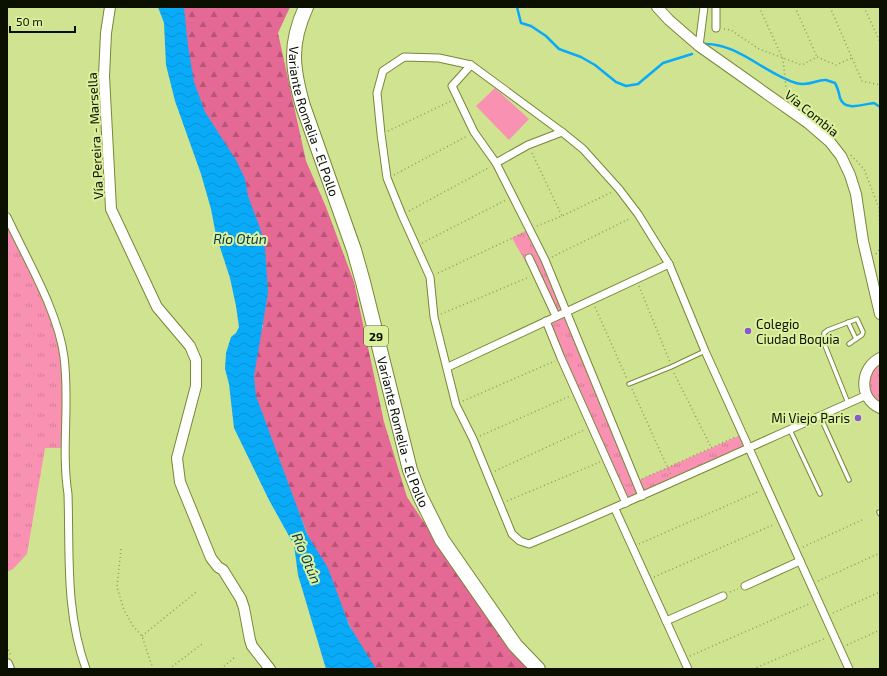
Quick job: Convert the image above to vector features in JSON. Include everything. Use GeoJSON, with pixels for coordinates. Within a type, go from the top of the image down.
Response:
{"type":"FeatureCollection","features":[{"type":"Feature","properties":{"kind":"highway","name":"Variante Romelia - El Pollo"},"geometry":{"type":"LineString","coordinates":[[306,7],[293,50],[296,85],[357,263],[410,470],[420,496],[442,540],[515,645],[538,669]]}},
{"type":"Feature","properties":{"kind":"street","name":"Vía Pereira - Marsella"},"geometry":{"type":"LineString","coordinates":[[110,7],[106,33],[104,76],[111,209],[157,307],[190,346],[196,360],[196,386],[177,458],[180,482],[211,558],[218,567],[223,570],[241,599],[244,608],[247,631],[252,646],[270,669]]}},
{"type":"Feature","properties":{"kind":"street","name":"Vía Combia"},"geometry":{"type":"LineString","coordinates":[[657,7],[699,46],[808,123],[830,142],[841,156],[850,175],[856,194],[863,241],[880,314]]}},
{"type":"Feature","properties":{"kind":"street"},"geometry":{"type":"LineString","coordinates":[[699,46],[704,7]]}},
{"type":"Feature","properties":{"kind":"street"},"geometry":{"type":"LineString","coordinates":[[716,7],[716,28]]}},
{"type":"Feature","properties":{"kind":"street"},"geometry":{"type":"LineString","coordinates":[[849,669],[834,634],[825,616],[749,448],[743,434],[705,351],[669,264],[638,214],[619,189],[583,149],[471,65],[439,58],[404,57],[383,71],[377,94],[387,178],[430,277],[434,317],[448,367],[456,405],[473,439],[512,534],[520,541],[529,544],[615,509],[626,503],[674,482],[749,448],[790,430],[848,403],[867,395]]}},
{"type":"Feature","properties":{"kind":"street"},"geometry":{"type":"LineString","coordinates":[[471,65],[452,86],[474,132],[496,163],[545,260],[642,496]]}},
{"type":"Feature","properties":{"kind":"street"},"geometry":{"type":"LineString","coordinates":[[496,163],[528,146],[562,132]]}},
{"type":"Feature","properties":{"kind":"street"},"geometry":{"type":"LineString","coordinates":[[7,217],[56,323],[64,358],[70,594],[75,629],[86,669]]}},
{"type":"Feature","properties":{"kind":"street"},"geometry":{"type":"LineString","coordinates":[[529,258],[556,316]]}},
{"type":"Feature","properties":{"kind":"street"},"geometry":{"type":"LineString","coordinates":[[448,367],[669,264]]}},
{"type":"Feature","properties":{"kind":"street"},"geometry":{"type":"LineString","coordinates":[[546,321],[626,503]]}},
{"type":"Feature","properties":{"kind":"street"},"geometry":{"type":"LineString","coordinates":[[880,358],[870,365],[864,380],[864,387],[867,395],[871,401],[880,408]]}},
{"type":"Feature","properties":{"kind":"street"},"geometry":{"type":"LineString","coordinates":[[615,509],[688,669]]}},
{"type":"Feature","properties":{"kind":"street"},"geometry":{"type":"LineString","coordinates":[[745,586],[800,561]]}},
{"type":"Feature","properties":{"kind":"street"},"geometry":{"type":"LineString","coordinates":[[666,621],[723,596]]}},
{"type":"Feature","properties":{"kind":"street"},"geometry":{"type":"LineString","coordinates":[[7,664],[9,669]]}},
{"type":"Feature","properties":{"kind":"lane"},"geometry":{"type":"LineString","coordinates":[[848,403],[824,343],[824,333],[856,319],[858,320],[862,335],[849,344]]}},
{"type":"Feature","properties":{"kind":"lane"},"geometry":{"type":"LineString","coordinates":[[848,322],[856,339]]}},
{"type":"Feature","properties":{"kind":"lane"},"geometry":{"type":"LineString","coordinates":[[629,384],[705,351]]}},
{"type":"Feature","properties":{"kind":"lane"},"geometry":{"type":"LineString","coordinates":[[820,416],[849,480]]}},
{"type":"Feature","properties":{"kind":"lane"},"geometry":{"type":"LineString","coordinates":[[790,430],[820,494]]}},
{"type":"Feature","properties":{"kind":"path"},"geometry":{"type":"LineString","coordinates":[[759,7],[783,59],[786,88]]}},
{"type":"Feature","properties":{"kind":"path"},"geometry":{"type":"LineString","coordinates":[[795,7],[817,57],[836,65],[852,58]]}},
{"type":"Feature","properties":{"kind":"path"},"geometry":{"type":"LineString","coordinates":[[830,7],[862,80],[880,85]]}},
{"type":"Feature","properties":{"kind":"path"},"geometry":{"type":"LineString","coordinates":[[864,7],[880,42]]}},
{"type":"Feature","properties":{"kind":"path"},"geometry":{"type":"LineString","coordinates":[[716,28],[731,30],[759,49],[802,65],[817,57]]}},
{"type":"Feature","properties":{"kind":"path"},"geometry":{"type":"LineString","coordinates":[[381,134],[458,98]]}},
{"type":"Feature","properties":{"kind":"path"},"geometry":{"type":"LineString","coordinates":[[387,178],[474,132]]}},
{"type":"Feature","properties":{"kind":"path"},"geometry":{"type":"LineString","coordinates":[[528,146],[562,216]]}},
{"type":"Feature","properties":{"kind":"path"},"geometry":{"type":"LineString","coordinates":[[402,214],[496,163]]}},
{"type":"Feature","properties":{"kind":"path"},"geometry":{"type":"LineString","coordinates":[[430,277],[529,229],[562,216],[619,189]]}},
{"type":"Feature","properties":{"kind":"path"},"geometry":{"type":"LineString","coordinates":[[417,246],[513,196]]}},
{"type":"Feature","properties":{"kind":"path"},"geometry":{"type":"LineString","coordinates":[[545,260],[638,214]]}},
{"type":"Feature","properties":{"kind":"path"},"geometry":{"type":"LineString","coordinates":[[434,317],[527,278]]}},
{"type":"Feature","properties":{"kind":"path"},"geometry":{"type":"LineString","coordinates":[[592,300],[674,482]]}},
{"type":"Feature","properties":{"kind":"path"},"geometry":{"type":"LineString","coordinates":[[456,405],[561,358]]}},
{"type":"Feature","properties":{"kind":"path"},"geometry":{"type":"LineString","coordinates":[[473,439],[577,393]]}},
{"type":"Feature","properties":{"kind":"path"},"geometry":{"type":"LineString","coordinates":[[488,474],[592,426]]}},
{"type":"Feature","properties":{"kind":"path"},"geometry":{"type":"LineString","coordinates":[[635,482],[743,434]]}},
{"type":"Feature","properties":{"kind":"path"},"geometry":{"type":"LineString","coordinates":[[500,504],[606,459]]}},
{"type":"Feature","properties":{"kind":"path"},"geometry":{"type":"LineString","coordinates":[[632,547],[767,487]]}},
{"type":"Feature","properties":{"kind":"path"},"geometry":{"type":"LineString","coordinates":[[795,550],[862,520]]}},
{"type":"Feature","properties":{"kind":"path"},"geometry":{"type":"LineString","coordinates":[[647,580],[782,521]]}},
{"type":"Feature","properties":{"kind":"path"},"geometry":{"type":"LineString","coordinates":[[121,549],[117,588],[121,602],[130,621],[142,636],[153,669]]}},
{"type":"Feature","properties":{"kind":"path"},"geometry":{"type":"LineString","coordinates":[[811,585],[880,553]]}},
{"type":"Feature","properties":{"kind":"path"},"geometry":{"type":"LineString","coordinates":[[723,596],[745,586]]}},
{"type":"Feature","properties":{"kind":"path"},"geometry":{"type":"LineString","coordinates":[[142,636],[196,592]]}},
{"type":"Feature","properties":{"kind":"path"},"geometry":{"type":"LineString","coordinates":[[825,616],[880,592]]}},
{"type":"Feature","properties":{"kind":"path"},"geometry":{"type":"LineString","coordinates":[[683,659],[818,600]]}},
{"type":"Feature","properties":{"kind":"path"},"geometry":{"type":"LineString","coordinates":[[840,648],[880,630]]}},
{"type":"Feature","properties":{"kind":"path"},"geometry":{"type":"LineString","coordinates":[[753,669],[834,634]]}},
{"type":"Feature","properties":{"kind":"path"},"geometry":{"type":"LineString","coordinates":[[169,669],[202,644]]}},
{"type":"Feature","properties":{"kind":"path"},"geometry":{"type":"LineString","coordinates":[[221,669],[235,657]]}},
{"type":"Feature","properties":{"kind":"green space"},"geometry":{"type":"Polygon","coordinates":[[[178,7],[290,7],[278,33],[306,161],[326,207],[354,282],[384,422],[407,497],[476,600],[536,669],[368,669],[365,664],[352,630],[323,574],[301,518],[274,469],[246,369],[263,326],[187,89],[178,7]]]}},
{"type":"Feature","properties":{"kind":"green space"},"geometry":{"type":"Polygon","coordinates":[[[495,88],[529,119],[509,140],[476,106],[495,88]]]}},
{"type":"Feature","properties":{"kind":"green space"},"geometry":{"type":"Polygon","coordinates":[[[7,217],[47,301],[61,342],[65,448],[45,448],[27,554],[13,569],[7,572],[7,217]]]}},
{"type":"Feature","properties":{"kind":"green space"},"geometry":{"type":"Polygon","coordinates":[[[529,229],[635,482],[743,434],[749,448],[626,503],[546,321],[553,317],[533,275],[512,238],[529,229]]]}},
{"type":"Feature","properties":{"kind":"green space"},"geometry":{"type":"Polygon","coordinates":[[[880,358],[880,408],[871,401],[866,372],[880,358]]]}},
{"type":"Feature","properties":{"kind":"water","name":"Río Otún"},"geometry":{"type":"Polygon","coordinates":[[[158,7],[184,7],[194,82],[205,112],[236,160],[245,179],[248,196],[261,231],[265,248],[268,293],[254,376],[256,396],[307,534],[328,568],[349,625],[376,669],[326,669],[298,575],[294,545],[269,500],[234,428],[229,384],[225,369],[226,353],[231,337],[236,333],[239,327],[236,306],[230,278],[216,235],[211,209],[201,174],[175,101],[166,65],[164,23],[158,7]]]}},
{"type":"Feature","properties":{"kind":"waterway"},"geometry":{"type":"LineString","coordinates":[[517,7],[521,23],[531,26],[546,36],[559,49],[581,57],[595,65],[616,82],[626,86],[638,84],[663,63],[692,54]]}},
{"type":"Feature","properties":{"kind":"waterway"},"geometry":{"type":"LineString","coordinates":[[703,44],[728,48],[751,59],[784,79],[796,83],[809,84],[823,80],[835,83],[840,98],[846,105],[855,106],[874,103],[880,107]]}},
{"type":"Feature","properties":{"kind":"place","name":"Colegio Ciudad Boquia"},"geometry":{"type":"Point","coordinates":[748,331]}},
{"type":"Feature","properties":{"kind":"place","name":"Mi Viejo Paris"},"geometry":{"type":"Point","coordinates":[858,418]}}]}
